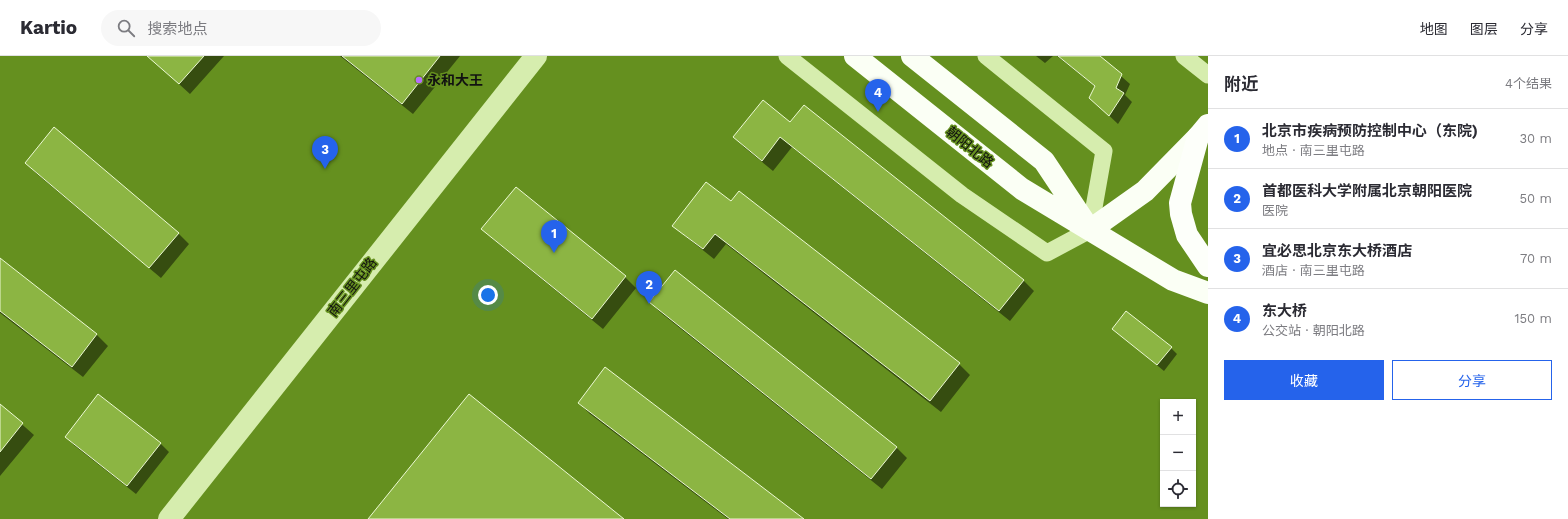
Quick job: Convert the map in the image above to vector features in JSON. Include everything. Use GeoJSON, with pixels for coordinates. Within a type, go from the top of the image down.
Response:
{"type":"FeatureCollection","features":[{"type":"Feature","properties":{"kind":"highway"},"geometry":{"type":"LineString","coordinates":[[1203,131],[1180,203],[1181,214],[1187,235],[1208,266]]}},
{"type":"Feature","properties":{"kind":"main road","name":"朝阳北路"},"geometry":{"type":"LineString","coordinates":[[855,56],[1022,189],[1172,280],[1208,293]]}},
{"type":"Feature","properties":{"kind":"main road","name":"朝阳北路"},"geometry":{"type":"LineString","coordinates":[[912,56],[1044,161],[1090,230]]}},
{"type":"Feature","properties":{"kind":"main road"},"geometry":{"type":"LineString","coordinates":[[1090,230],[1145,192],[1203,131]]}},
{"type":"Feature","properties":{"kind":"street","name":"南三里屯路"},"geometry":{"type":"LineString","coordinates":[[169,519],[536,56]]}},
{"type":"Feature","properties":{"kind":"street"},"geometry":{"type":"LineString","coordinates":[[787,56],[962,195],[1047,253],[1090,230],[1104,151],[986,56]]}},
{"type":"Feature","properties":{"kind":"street"},"geometry":{"type":"LineString","coordinates":[[1184,56],[1208,75]]}},
{"type":"Feature","properties":{"kind":"building"},"geometry":{"type":"Polygon","coordinates":[[[147,56],[204,56],[179,84],[147,56]]]}},
{"type":"Feature","properties":{"kind":"building"},"geometry":{"type":"Polygon","coordinates":[[[342,56],[440,56],[402,104],[342,56]]]}},
{"type":"Feature","properties":{"kind":"building"},"geometry":{"type":"Polygon","coordinates":[[[1058,56],[1100,56],[1122,74],[1116,88],[1124,93],[1109,116],[1089,98],[1095,86],[1058,56]]]}},
{"type":"Feature","properties":{"kind":"building"},"geometry":{"type":"Polygon","coordinates":[[[763,100],[790,122],[804,105],[1024,280],[999,311],[780,137],[762,161],[733,137],[763,100]]]}},
{"type":"Feature","properties":{"kind":"building"},"geometry":{"type":"Polygon","coordinates":[[[54,127],[179,233],[149,268],[25,163],[54,127]]]}},
{"type":"Feature","properties":{"kind":"building"},"geometry":{"type":"Polygon","coordinates":[[[706,182],[731,201],[739,191],[960,363],[930,401],[715,234],[703,249],[672,226],[706,182]]]}},
{"type":"Feature","properties":{"kind":"building"},"geometry":{"type":"Polygon","coordinates":[[[516,187],[626,276],[592,319],[481,229],[516,187]]]}},
{"type":"Feature","properties":{"kind":"building"},"geometry":{"type":"Polygon","coordinates":[[[0,258],[97,334],[72,367],[0,311],[0,258]]]}},
{"type":"Feature","properties":{"kind":"building"},"geometry":{"type":"Polygon","coordinates":[[[675,270],[897,447],[871,479],[649,302],[675,270]]]}},
{"type":"Feature","properties":{"kind":"building"},"geometry":{"type":"Polygon","coordinates":[[[1126,311],[1172,347],[1157,365],[1112,329],[1126,311]]]}},
{"type":"Feature","properties":{"kind":"building"},"geometry":{"type":"Polygon","coordinates":[[[605,367],[804,519],[730,519],[578,403],[605,367]]]}},
{"type":"Feature","properties":{"kind":"building"},"geometry":{"type":"Polygon","coordinates":[[[98,394],[161,443],[127,486],[65,437],[98,394]]]}},
{"type":"Feature","properties":{"kind":"building"},"geometry":{"type":"Polygon","coordinates":[[[469,394],[624,519],[368,519],[469,394]]]}},
{"type":"Feature","properties":{"kind":"building"},"geometry":{"type":"Polygon","coordinates":[[[0,404],[23,423],[0,452],[0,404]]]}},
{"type":"Feature","properties":{"kind":"place","name":"永和大王"},"geometry":{"type":"Point","coordinates":[419,80]}},
{"type":"Feature","properties":{"kind":"place","name":"东大桥"},"geometry":{"type":"Point","coordinates":[878,112]}},
{"type":"Feature","properties":{"kind":"place","name":"宜必思北京东大桥酒店"},"geometry":{"type":"Point","coordinates":[325,169]}},
{"type":"Feature","properties":{"kind":"place","name":"北京市疾病预防控制中心（东院)"},"geometry":{"type":"Point","coordinates":[554,253]}},
{"type":"Feature","properties":{"kind":"place","name":"首都医科大学附属北京朝阳医院"},"geometry":{"type":"Point","coordinates":[649,304]}}]}
